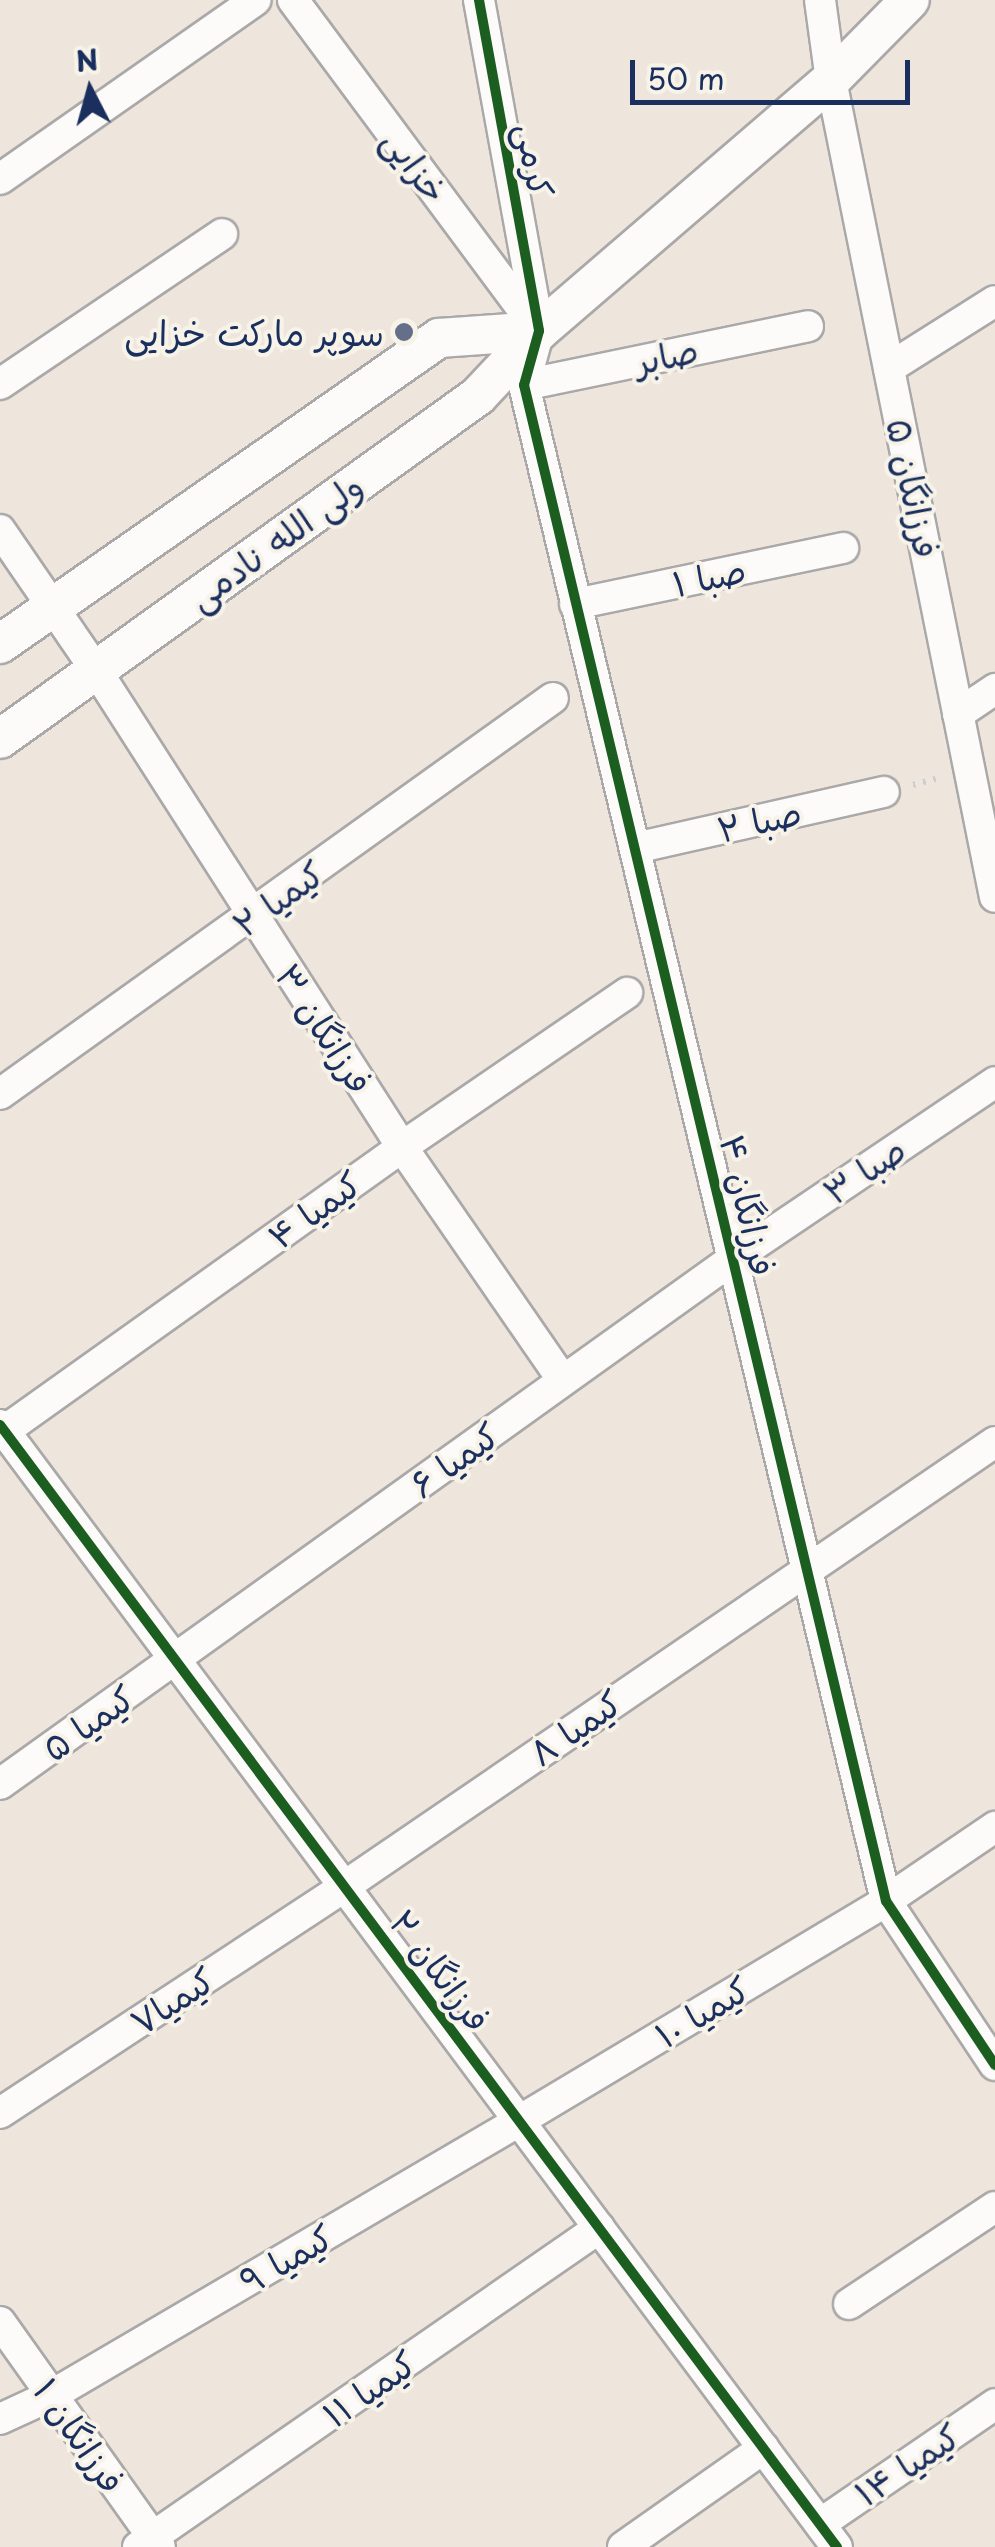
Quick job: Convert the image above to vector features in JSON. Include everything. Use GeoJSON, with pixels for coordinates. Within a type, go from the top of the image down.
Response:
{"type":"FeatureCollection","features":[{"type":"Feature","properties":{"kind":"street"},"geometry":{"type":"LineString","coordinates":[[0,179],[256,0]]}},
{"type":"Feature","properties":{"kind":"street","name":"خزایی"},"geometry":{"type":"LineString","coordinates":[[294,0],[539,331]]}},
{"type":"Feature","properties":{"kind":"street","name":"کرمی"},"geometry":{"type":"LineString","coordinates":[[479,0],[539,331]]}},
{"type":"Feature","properties":{"kind":"street","name":"فرزانگان ۵"},"geometry":{"type":"LineString","coordinates":[[820,0],[831,80],[995,897]]}},
{"type":"Feature","properties":{"kind":"street","name":"ولی الله نادمی"},"geometry":{"type":"LineString","coordinates":[[0,738],[478,396],[539,331],[831,80],[910,0]]}},
{"type":"Feature","properties":{"kind":"street"},"geometry":{"type":"LineString","coordinates":[[0,384],[222,234]]}},
{"type":"Feature","properties":{"kind":"street"},"geometry":{"type":"LineString","coordinates":[[889,368],[995,301]]}},
{"type":"Feature","properties":{"kind":"street","name":"صابر"},"geometry":{"type":"LineString","coordinates":[[524,384],[808,326]]}},
{"type":"Feature","properties":{"kind":"street","name":"ولی الله نادمی"},"geometry":{"type":"LineString","coordinates":[[0,644],[439,338],[539,331]]}},
{"type":"Feature","properties":{"kind":"street","name":"فرزانگان ۴"},"geometry":{"type":"LineString","coordinates":[[539,331],[524,384],[886,1900],[995,2065]]}},
{"type":"Feature","properties":{"kind":"street","name":"فرزانگان ۳"},"geometry":{"type":"LineString","coordinates":[[0,530],[96,670],[402,1147],[564,1380]]}},
{"type":"Feature","properties":{"kind":"street","name":"صبا ۱"},"geometry":{"type":"LineString","coordinates":[[575,604],[842,548]]}},
{"type":"Feature","properties":{"kind":"street"},"geometry":{"type":"LineString","coordinates":[[958,714],[995,689]]}},
{"type":"Feature","properties":{"kind":"street","name":"کیمیا ۲"},"geometry":{"type":"LineString","coordinates":[[0,1094],[254,916],[553,698]]}},
{"type":"Feature","properties":{"kind":"street","name":"صبا ۲"},"geometry":{"type":"LineString","coordinates":[[635,848],[884,792]]}},
{"type":"Feature","properties":{"kind":"street","name":"کیمیا ۴"},"geometry":{"type":"LineString","coordinates":[[1,1430],[627,993]]}},
{"type":"Feature","properties":{"kind":"street","name":"صبا ۳"},"geometry":{"type":"LineString","coordinates":[[733,1259],[995,1082]]}},
{"type":"Feature","properties":{"kind":"street","name":"کیمیا ۶"},"geometry":{"type":"LineString","coordinates":[[176,1660],[733,1259]]}},
{"type":"Feature","properties":{"kind":"street","name":"فرزانگان ۲"},"geometry":{"type":"LineString","coordinates":[[1,1430],[828,2535]]}},
{"type":"Feature","properties":{"kind":"street","name":"کیمیا ۸"},"geometry":{"type":"LineString","coordinates":[[344,1886],[995,1442]]}},
{"type":"Feature","properties":{"kind":"street","name":"کیمیا ۵"},"geometry":{"type":"LineString","coordinates":[[0,1784],[176,1660]]}},
{"type":"Feature","properties":{"kind":"street","name":"کیمیا ۱۰"},"geometry":{"type":"LineString","coordinates":[[519,2121],[886,1900],[995,1827]]}},
{"type":"Feature","properties":{"kind":"street","name":"کیمیا۷"},"geometry":{"type":"LineString","coordinates":[[0,2113],[344,1886]]}},
{"type":"Feature","properties":{"kind":"street","name":"کیمیا ۹"},"geometry":{"type":"LineString","coordinates":[[0,2419],[52,2394],[519,2121]]}},
{"type":"Feature","properties":{"kind":"street"},"geometry":{"type":"LineString","coordinates":[[849,2304],[995,2207]]}},
{"type":"Feature","properties":{"kind":"street","name":"کیمیا ۱۱"},"geometry":{"type":"LineString","coordinates":[[151,2544],[600,2228]]}},
{"type":"Feature","properties":{"kind":"street","name":"فرزانگان ۱"},"geometry":{"type":"LineString","coordinates":[[0,2322],[151,2544]]}},
{"type":"Feature","properties":{"kind":"street","name":"کیمیا ۱۴"},"geometry":{"type":"LineString","coordinates":[[828,2535],[995,2404]]}},
{"type":"Feature","properties":{"kind":"street"},"geometry":{"type":"LineString","coordinates":[[623,2547],[764,2448]]}},
{"type":"Feature","properties":{"kind":"path"},"geometry":{"type":"LineString","coordinates":[[884,792],[970,771]]}},
{"type":"Feature","properties":{"kind":"cycle path"},"geometry":{"type":"LineString","coordinates":[[479,0],[539,331],[524,385],[886,1901],[995,2065]]}},
{"type":"Feature","properties":{"kind":"cycle path"},"geometry":{"type":"LineString","coordinates":[[0,1425],[837,2547]]}},
{"type":"Feature","properties":{"kind":"place","name":"سوپر مارکت خزایی"},"geometry":{"type":"Point","coordinates":[404,332]}}]}
